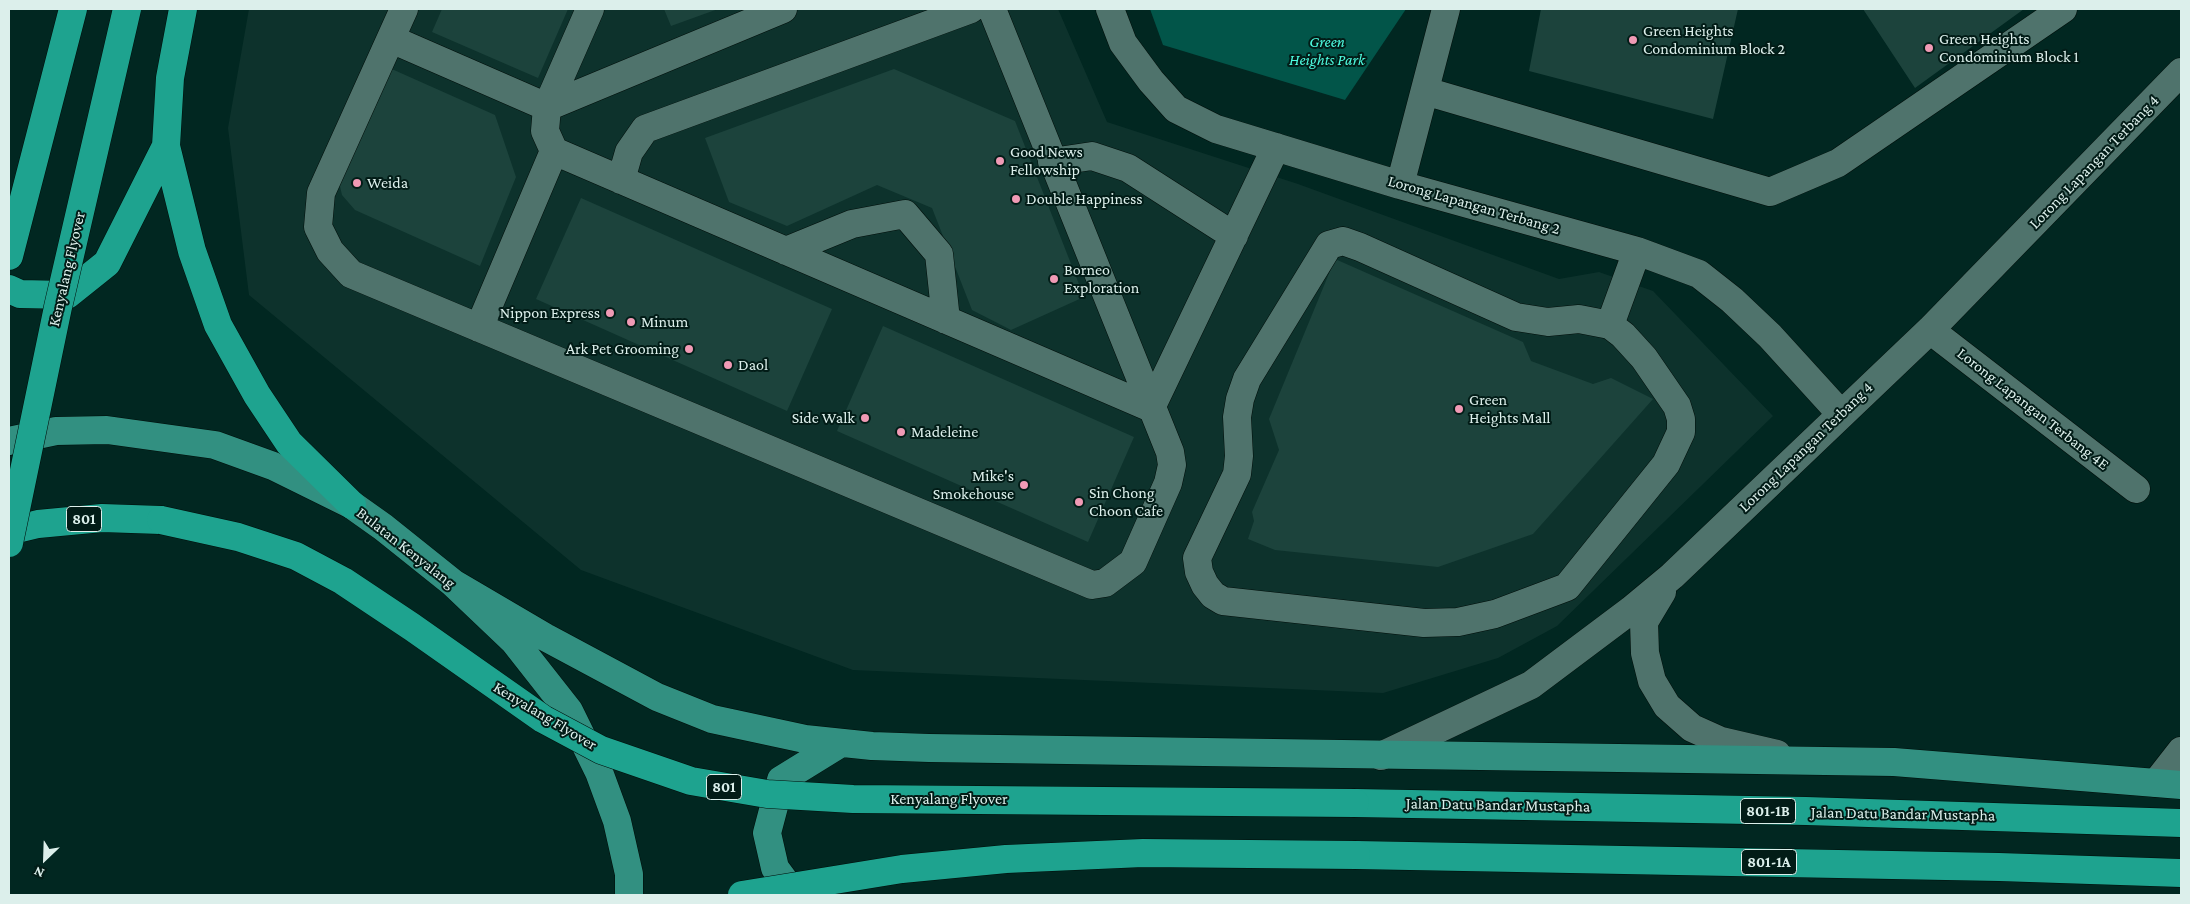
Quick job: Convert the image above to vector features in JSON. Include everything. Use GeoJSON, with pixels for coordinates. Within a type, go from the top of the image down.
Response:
{"type":"FeatureCollection","features":[{"type":"Feature","properties":{"kind":"highway"},"geometry":{"type":"LineString","coordinates":[[9,256],[73,9]]}},
{"type":"Feature","properties":{"kind":"highway","name":"Kenyalang Flyover"},"geometry":{"type":"LineString","coordinates":[[9,543],[60,298],[127,9]]}},
{"type":"Feature","properties":{"kind":"highway"},"geometry":{"type":"LineString","coordinates":[[183,9],[170,78],[166,146],[192,252],[218,325],[257,394],[289,444],[352,505]]}},
{"type":"Feature","properties":{"kind":"highway"},"geometry":{"type":"LineString","coordinates":[[9,289],[20,294],[67,295],[106,263],[166,146]]}},
{"type":"Feature","properties":{"kind":"highway","name":"Kenyalang Flyover"},"geometry":{"type":"LineString","coordinates":[[9,531],[38,524],[102,518],[161,520],[238,537],[296,556],[343,582],[389,612],[543,719],[601,750],[691,781],[767,794],[853,799],[1355,803]]}},
{"type":"Feature","properties":{"kind":"highway","name":"Jalan Datu Bandar Mustapha"},"geometry":{"type":"LineString","coordinates":[[1355,803],[1796,811],[2181,823]]}},
{"type":"Feature","properties":{"kind":"highway","name":"801-1A"},"geometry":{"type":"LineString","coordinates":[[742,895],[902,869],[1006,859],[1143,853],[1999,867],[2181,873]]}},
{"type":"Feature","properties":{"kind":"main road","name":"Bulatan Kenyalang"},"geometry":{"type":"LineString","coordinates":[[9,441],[56,431],[107,430],[215,445],[274,466],[352,505],[383,527],[453,583],[514,641],[569,711],[599,772],[617,821],[629,874],[629,895]]}},
{"type":"Feature","properties":{"kind":"main road"},"geometry":{"type":"LineString","coordinates":[[453,583],[545,637],[657,697],[712,719],[805,739],[841,743],[939,748],[1381,756],[1894,762],[2169,784]]}},
{"type":"Feature","properties":{"kind":"main road"},"geometry":{"type":"LineString","coordinates":[[795,895],[775,868],[767,834],[781,780],[841,743]]}},
{"type":"Feature","properties":{"kind":"street"},"geometry":{"type":"LineString","coordinates":[[404,9],[321,193],[318,227],[330,251],[351,274],[1092,585],[1105,583],[1133,562],[1168,483],[1172,465],[1170,452],[992,9]]}},
{"type":"Feature","properties":{"kind":"street"},"geometry":{"type":"LineString","coordinates":[[590,9],[546,107],[545,131],[554,151],[1151,408]]}},
{"type":"Feature","properties":{"kind":"street"},"geometry":{"type":"LineString","coordinates":[[390,39],[546,107],[783,9]]}},
{"type":"Feature","properties":{"kind":"street"},"geometry":{"type":"LineString","coordinates":[[621,180],[629,152],[645,129],[970,9]]}},
{"type":"Feature","properties":{"kind":"street","name":"Lorong Lapangan Terbang 2"},"geometry":{"type":"LineString","coordinates":[[1110,9],[1123,42],[1151,81],[1176,108],[1216,129],[1400,186],[1638,250],[1699,274],[1732,300],[1770,336],[1841,414]]}},
{"type":"Feature","properties":{"kind":"street"},"geometry":{"type":"LineString","coordinates":[[1400,186],[1446,9]]}},
{"type":"Feature","properties":{"kind":"street"},"geometry":{"type":"LineString","coordinates":[[1425,91],[1770,192],[1838,163],[2063,9]]}},
{"type":"Feature","properties":{"kind":"street","name":"Lorong Lapangan Terbang 4"},"geometry":{"type":"LineString","coordinates":[[1381,756],[1531,685],[1631,610],[1672,576],[1930,330],[2180,76]]}},
{"type":"Feature","properties":{"kind":"street"},"geometry":{"type":"LineString","coordinates":[[1151,408],[1276,147]]}},
{"type":"Feature","properties":{"kind":"street"},"geometry":{"type":"LineString","coordinates":[[479,328],[554,151]]}},
{"type":"Feature","properties":{"kind":"street"},"geometry":{"type":"LineString","coordinates":[[1052,162],[1092,156],[1128,168],[1234,236]]}},
{"type":"Feature","properties":{"kind":"street"},"geometry":{"type":"LineString","coordinates":[[786,251],[852,224],[905,214],[939,254],[946,320]]}},
{"type":"Feature","properties":{"kind":"street"},"geometry":{"type":"LineString","coordinates":[[1343,242],[1360,247],[1516,317],[1548,322],[1579,319],[1610,326],[1624,335],[1644,358],[1676,406],[1681,419],[1681,432],[1666,464],[1567,587],[1495,614],[1458,622],[1424,624],[1224,601],[1213,595],[1205,585],[1199,572],[1197,558],[1237,474],[1239,456],[1237,417],[1240,399],[1247,379],[1329,245],[1343,242]]}},
{"type":"Feature","properties":{"kind":"street"},"geometry":{"type":"LineString","coordinates":[[1610,326],[1638,250]]}},
{"type":"Feature","properties":{"kind":"street","name":"Lorong Lapangan Terbang 4E"},"geometry":{"type":"LineString","coordinates":[[1930,330],[2136,489]]}},
{"type":"Feature","properties":{"kind":"street"},"geometry":{"type":"LineString","coordinates":[[1672,576],[1644,622],[1645,653],[1652,681],[1667,706],[1692,728],[1721,741],[1803,760]]}},
{"type":"Feature","properties":{"kind":"street"},"geometry":{"type":"LineString","coordinates":[[2169,784],[2181,750]]}},
{"type":"Feature","properties":{"kind":"shaded area"},"geometry":{"type":"Polygon","coordinates":[[[249,9],[1058,9],[1107,122],[1298,184],[1559,279],[1599,272],[1653,291],[1773,416],[1557,626],[1498,658],[1383,693],[853,670],[581,570],[249,295],[228,128],[249,9]]]}},
{"type":"Feature","properties":{"kind":"green space","name":"Green Heights Park"},"geometry":{"type":"Polygon","coordinates":[[[1150,9],[1406,9],[1345,100],[1163,45],[1150,9]]]}},
{"type":"Feature","properties":{"kind":"building"},"geometry":{"type":"Polygon","coordinates":[[[442,9],[568,9],[538,78],[432,32],[442,9]]]}},
{"type":"Feature","properties":{"kind":"building"},"geometry":{"type":"Polygon","coordinates":[[[664,9],[718,9],[671,26],[664,9]]]}},
{"type":"Feature","properties":{"kind":"building","name":"Green Heights Condominium Block 2"},"geometry":{"type":"Polygon","coordinates":[[[1541,9],[1738,9],[1713,119],[1529,71],[1541,9]]]}},
{"type":"Feature","properties":{"kind":"building","name":"Green Heights Condominium Block 1"},"geometry":{"type":"Polygon","coordinates":[[[1863,9],[2024,9],[1915,88],[1863,9]]]}},
{"type":"Feature","properties":{"kind":"building"},"geometry":{"type":"Polygon","coordinates":[[[385,66],[495,115],[516,177],[480,266],[355,210],[342,195],[338,178],[385,66]]]}},
{"type":"Feature","properties":{"kind":"building"},"geometry":{"type":"Polygon","coordinates":[[[894,69],[1015,121],[1084,297],[1011,330],[972,310],[932,208],[877,185],[787,226],[729,202],[705,138],[894,69]]]}},
{"type":"Feature","properties":{"kind":"building"},"geometry":{"type":"Polygon","coordinates":[[[581,198],[832,309],[787,411],[536,299],[581,198]]]}},
{"type":"Feature","properties":{"kind":"building","name":"Green Heights Mall"},"geometry":{"type":"Polygon","coordinates":[[[1335,259],[1523,342],[1531,361],[1593,384],[1611,378],[1653,399],[1533,534],[1438,567],[1275,550],[1248,539],[1254,521],[1252,512],[1279,450],[1269,419],[1335,259]]]}},
{"type":"Feature","properties":{"kind":"building"},"geometry":{"type":"Polygon","coordinates":[[[883,326],[1134,437],[1088,542],[837,431],[883,326]]]}},
{"type":"Feature","properties":{"kind":"place","name":"Green Heights Condominium Block 2"},"geometry":{"type":"Point","coordinates":[1633,40]}},
{"type":"Feature","properties":{"kind":"place","name":"Green Heights Condominium Block 1"},"geometry":{"type":"Point","coordinates":[1929,48]}},
{"type":"Feature","properties":{"kind":"place","name":"Good News Fellowship"},"geometry":{"type":"Point","coordinates":[1000,161]}},
{"type":"Feature","properties":{"kind":"place","name":"Weida"},"geometry":{"type":"Point","coordinates":[357,183]}},
{"type":"Feature","properties":{"kind":"place","name":"Double Happiness"},"geometry":{"type":"Point","coordinates":[1016,199]}},
{"type":"Feature","properties":{"kind":"place","name":"Borneo Exploration"},"geometry":{"type":"Point","coordinates":[1054,279]}},
{"type":"Feature","properties":{"kind":"place","name":"Nippon Express"},"geometry":{"type":"Point","coordinates":[610,313]}},
{"type":"Feature","properties":{"kind":"place","name":"Minum"},"geometry":{"type":"Point","coordinates":[631,322]}},
{"type":"Feature","properties":{"kind":"place","name":"Ark Pet Grooming"},"geometry":{"type":"Point","coordinates":[689,349]}},
{"type":"Feature","properties":{"kind":"place","name":"Daol"},"geometry":{"type":"Point","coordinates":[728,365]}},
{"type":"Feature","properties":{"kind":"place","name":"Green Heights Mall"},"geometry":{"type":"Point","coordinates":[1459,409]}},
{"type":"Feature","properties":{"kind":"place","name":"Side Walk"},"geometry":{"type":"Point","coordinates":[865,418]}},
{"type":"Feature","properties":{"kind":"place","name":"Madeleine"},"geometry":{"type":"Point","coordinates":[901,432]}},
{"type":"Feature","properties":{"kind":"place","name":"Mike's Smokehouse"},"geometry":{"type":"Point","coordinates":[1024,485]}},
{"type":"Feature","properties":{"kind":"place","name":"Sin Chong Choon Cafe"},"geometry":{"type":"Point","coordinates":[1079,502]}}]}
